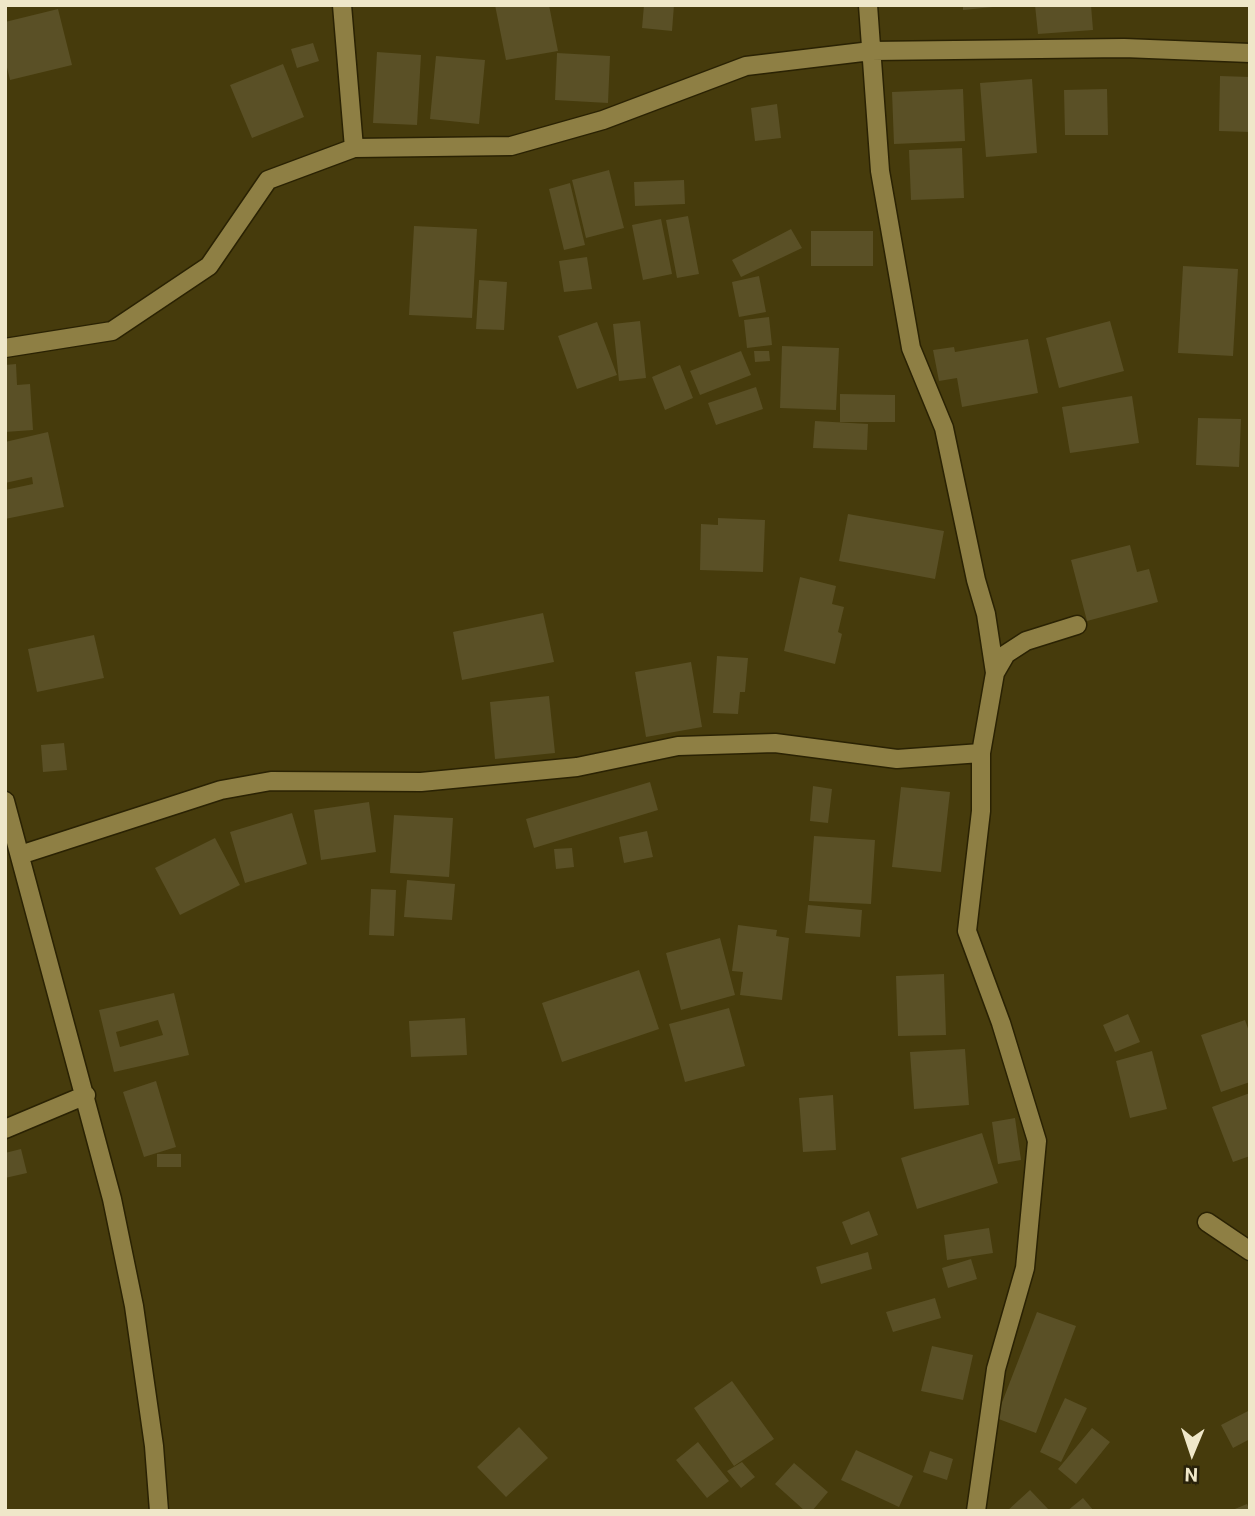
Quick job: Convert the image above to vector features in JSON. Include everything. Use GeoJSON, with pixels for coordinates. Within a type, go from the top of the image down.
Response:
{"type":"FeatureCollection","features":[{"type":"Feature","properties":{"kind":"street"},"geometry":{"type":"LineString","coordinates":[[342,5],[354,148]]}},
{"type":"Feature","properties":{"kind":"street"},"geometry":{"type":"LineString","coordinates":[[868,5],[880,170],[911,348],[944,428],[976,580],[986,614],[995,673],[981,753],[981,811],[967,931],[1002,1023],[1037,1141],[1025,1268],[996,1369],[976,1511]]}},
{"type":"Feature","properties":{"kind":"street"},"geometry":{"type":"LineString","coordinates":[[5,348],[112,331],[209,266],[268,180],[354,148],[511,146],[603,120],[746,66],[872,51],[1124,48],[1250,53]]}},
{"type":"Feature","properties":{"kind":"street"},"geometry":{"type":"LineString","coordinates":[[995,673],[1006,654],[1026,641],[1077,625]]}},
{"type":"Feature","properties":{"kind":"street"},"geometry":{"type":"LineString","coordinates":[[20,855],[221,790],[271,781],[421,782],[577,767],[678,746],[775,743],[897,759],[981,753]]}},
{"type":"Feature","properties":{"kind":"street"},"geometry":{"type":"LineString","coordinates":[[5,801],[112,1199],[134,1306],[155,1446],[159,1511]]}},
{"type":"Feature","properties":{"kind":"street"},"geometry":{"type":"LineString","coordinates":[[5,1129],[86,1096]]}},
{"type":"Feature","properties":{"kind":"street"},"geometry":{"type":"LineString","coordinates":[[1207,1222],[1250,1251]]}},
{"type":"Feature","properties":{"kind":"building"},"geometry":{"type":"Polygon","coordinates":[[[495,5],[549,5],[558,51],[506,60],[495,5]]]}},
{"type":"Feature","properties":{"kind":"building"},"geometry":{"type":"Polygon","coordinates":[[[644,5],[674,5],[672,31],[642,28],[644,5]]]}},
{"type":"Feature","properties":{"kind":"building"},"geometry":{"type":"Polygon","coordinates":[[[963,5],[993,5],[993,7],[963,10],[963,5]]]}},
{"type":"Feature","properties":{"kind":"building"},"geometry":{"type":"Polygon","coordinates":[[[1035,5],[1091,5],[1093,30],[1038,34],[1035,5]]]}},
{"type":"Feature","properties":{"kind":"building"},"geometry":{"type":"Polygon","coordinates":[[[58,9],[72,65],[10,80],[5,59],[5,22],[58,9]]]}},
{"type":"Feature","properties":{"kind":"building"},"geometry":{"type":"Polygon","coordinates":[[[313,43],[319,61],[297,68],[291,49],[313,43]]]}},
{"type":"Feature","properties":{"kind":"building"},"geometry":{"type":"Polygon","coordinates":[[[377,52],[421,55],[417,125],[373,123],[377,52]]]}},
{"type":"Feature","properties":{"kind":"building"},"geometry":{"type":"Polygon","coordinates":[[[557,53],[610,56],[608,103],[555,100],[557,53]]]}},
{"type":"Feature","properties":{"kind":"building"},"geometry":{"type":"Polygon","coordinates":[[[436,56],[485,60],[479,124],[430,119],[436,56]]]}},
{"type":"Feature","properties":{"kind":"building"},"geometry":{"type":"Polygon","coordinates":[[[283,64],[304,117],[252,138],[230,85],[283,64]]]}},
{"type":"Feature","properties":{"kind":"building"},"geometry":{"type":"Polygon","coordinates":[[[1220,76],[1250,77],[1250,132],[1219,131],[1220,76]]]}},
{"type":"Feature","properties":{"kind":"building"},"geometry":{"type":"Polygon","coordinates":[[[1032,79],[1037,153],[986,157],[980,83],[1032,79]]]}},
{"type":"Feature","properties":{"kind":"building"},"geometry":{"type":"Polygon","coordinates":[[[963,89],[965,141],[894,144],[892,92],[963,89]]]}},
{"type":"Feature","properties":{"kind":"building"},"geometry":{"type":"Polygon","coordinates":[[[1107,89],[1108,135],[1065,135],[1064,90],[1107,89]]]}},
{"type":"Feature","properties":{"kind":"building"},"geometry":{"type":"Polygon","coordinates":[[[777,104],[781,138],[755,141],[751,108],[777,104]]]}},
{"type":"Feature","properties":{"kind":"building"},"geometry":{"type":"Polygon","coordinates":[[[962,148],[964,198],[911,200],[909,150],[962,148]]]}},
{"type":"Feature","properties":{"kind":"building"},"geometry":{"type":"Polygon","coordinates":[[[609,170],[624,228],[586,238],[572,180],[609,170]]]}},
{"type":"Feature","properties":{"kind":"building"},"geometry":{"type":"Polygon","coordinates":[[[684,180],[685,204],[635,206],[634,182],[684,180]]]}},
{"type":"Feature","properties":{"kind":"building"},"geometry":{"type":"Polygon","coordinates":[[[570,183],[585,245],[564,250],[549,189],[570,183]]]}},
{"type":"Feature","properties":{"kind":"building"},"geometry":{"type":"Polygon","coordinates":[[[688,216],[699,274],[677,278],[666,220],[688,216]]]}},
{"type":"Feature","properties":{"kind":"building"},"geometry":{"type":"Polygon","coordinates":[[[661,219],[672,274],[643,280],[632,225],[661,219]]]}},
{"type":"Feature","properties":{"kind":"building"},"geometry":{"type":"Polygon","coordinates":[[[414,226],[477,229],[472,318],[409,315],[414,226]]]}},
{"type":"Feature","properties":{"kind":"building"},"geometry":{"type":"Polygon","coordinates":[[[791,229],[802,248],[741,277],[732,260],[791,229]]]}},
{"type":"Feature","properties":{"kind":"building"},"geometry":{"type":"Polygon","coordinates":[[[811,231],[873,231],[873,266],[811,266],[811,231]]]}},
{"type":"Feature","properties":{"kind":"building"},"geometry":{"type":"Polygon","coordinates":[[[587,257],[592,289],[564,292],[559,261],[587,257]]]}},
{"type":"Feature","properties":{"kind":"building"},"geometry":{"type":"Polygon","coordinates":[[[1183,266],[1238,269],[1233,356],[1178,353],[1183,266]]]}},
{"type":"Feature","properties":{"kind":"building"},"geometry":{"type":"Polygon","coordinates":[[[759,276],[766,312],[739,317],[732,282],[759,276]]]}},
{"type":"Feature","properties":{"kind":"building"},"geometry":{"type":"Polygon","coordinates":[[[479,280],[507,282],[504,330],[476,329],[479,280]]]}},
{"type":"Feature","properties":{"kind":"building"},"geometry":{"type":"Polygon","coordinates":[[[769,317],[772,345],[747,348],[744,320],[769,317]]]}},
{"type":"Feature","properties":{"kind":"building"},"geometry":{"type":"Polygon","coordinates":[[[640,321],[646,378],[619,381],[613,324],[640,321]]]}},
{"type":"Feature","properties":{"kind":"building"},"geometry":{"type":"Polygon","coordinates":[[[1110,321],[1124,371],[1059,388],[1046,338],[1110,321]]]}},
{"type":"Feature","properties":{"kind":"building"},"geometry":{"type":"Polygon","coordinates":[[[597,322],[617,375],[577,389],[558,336],[597,322]]]}},
{"type":"Feature","properties":{"kind":"building"},"geometry":{"type":"Polygon","coordinates":[[[1028,339],[1038,393],[962,407],[957,378],[939,381],[933,350],[954,347],[955,352],[1028,339]]]}},
{"type":"Feature","properties":{"kind":"building"},"geometry":{"type":"Polygon","coordinates":[[[782,346],[839,348],[836,410],[780,408],[782,346]]]}},
{"type":"Feature","properties":{"kind":"building"},"geometry":{"type":"Polygon","coordinates":[[[741,351],[751,375],[700,395],[690,371],[741,351]]]}},
{"type":"Feature","properties":{"kind":"building"},"geometry":{"type":"Polygon","coordinates":[[[754,351],[769,351],[770,361],[755,362],[754,351]]]}},
{"type":"Feature","properties":{"kind":"building"},"geometry":{"type":"Polygon","coordinates":[[[16,364],[17,385],[30,384],[33,430],[5,432],[5,365],[16,364]]]}},
{"type":"Feature","properties":{"kind":"building"},"geometry":{"type":"Polygon","coordinates":[[[680,365],[693,398],[665,410],[652,377],[680,365]]]}},
{"type":"Feature","properties":{"kind":"building"},"geometry":{"type":"Polygon","coordinates":[[[756,387],[763,409],[716,425],[708,403],[756,387]]]}},
{"type":"Feature","properties":{"kind":"building"},"geometry":{"type":"Polygon","coordinates":[[[840,394],[895,395],[895,422],[840,422],[840,394]]]}},
{"type":"Feature","properties":{"kind":"building"},"geometry":{"type":"Polygon","coordinates":[[[1132,396],[1139,443],[1070,453],[1062,407],[1132,396]]]}},
{"type":"Feature","properties":{"kind":"building"},"geometry":{"type":"Polygon","coordinates":[[[1198,418],[1241,419],[1239,467],[1196,465],[1198,418]]]}},
{"type":"Feature","properties":{"kind":"building"},"geometry":{"type":"Polygon","coordinates":[[[815,421],[868,424],[867,450],[813,448],[815,421]]]}},
{"type":"Feature","properties":{"kind":"building"},"geometry":{"type":"Polygon","coordinates":[[[48,432],[64,507],[5,519],[5,490],[33,484],[32,477],[5,483],[5,442],[48,432]]]}},
{"type":"Feature","properties":{"kind":"building"},"geometry":{"type":"Polygon","coordinates":[[[848,514],[944,531],[935,579],[839,561],[848,514]]]}},
{"type":"Feature","properties":{"kind":"building"},"geometry":{"type":"Polygon","coordinates":[[[718,518],[765,520],[763,572],[700,570],[701,524],[718,525],[718,518]]]}},
{"type":"Feature","properties":{"kind":"building"},"geometry":{"type":"Polygon","coordinates":[[[1130,545],[1137,572],[1149,569],[1158,602],[1087,621],[1071,560],[1130,545]]]}},
{"type":"Feature","properties":{"kind":"building"},"geometry":{"type":"Polygon","coordinates":[[[800,577],[836,586],[832,604],[844,607],[838,632],[842,634],[835,664],[784,651],[800,577]]]}},
{"type":"Feature","properties":{"kind":"building"},"geometry":{"type":"Polygon","coordinates":[[[543,613],[554,662],[462,680],[453,632],[543,613]]]}},
{"type":"Feature","properties":{"kind":"building"},"geometry":{"type":"Polygon","coordinates":[[[94,635],[104,678],[37,692],[28,649],[94,635]]]}},
{"type":"Feature","properties":{"kind":"building"},"geometry":{"type":"Polygon","coordinates":[[[717,656],[748,658],[745,692],[740,692],[738,714],[713,713],[717,656]]]}},
{"type":"Feature","properties":{"kind":"building"},"geometry":{"type":"Polygon","coordinates":[[[691,662],[702,727],[646,737],[635,672],[691,662]]]}},
{"type":"Feature","properties":{"kind":"building"},"geometry":{"type":"Polygon","coordinates":[[[549,696],[555,753],[495,759],[490,702],[549,696]]]}},
{"type":"Feature","properties":{"kind":"building"},"geometry":{"type":"Polygon","coordinates":[[[64,743],[67,770],[43,772],[41,745],[64,743]]]}},
{"type":"Feature","properties":{"kind":"building"},"geometry":{"type":"Polygon","coordinates":[[[650,782],[658,810],[534,848],[526,819],[650,782]]]}},
{"type":"Feature","properties":{"kind":"building"},"geometry":{"type":"Polygon","coordinates":[[[813,786],[832,789],[828,823],[810,821],[813,786]]]}},
{"type":"Feature","properties":{"kind":"building"},"geometry":{"type":"Polygon","coordinates":[[[901,787],[950,792],[941,872],[892,867],[901,787]]]}},
{"type":"Feature","properties":{"kind":"building"},"geometry":{"type":"Polygon","coordinates":[[[369,802],[376,852],[321,860],[314,810],[369,802]]]}},
{"type":"Feature","properties":{"kind":"building"},"geometry":{"type":"Polygon","coordinates":[[[292,813],[307,864],[245,883],[230,832],[292,813]]]}},
{"type":"Feature","properties":{"kind":"building"},"geometry":{"type":"Polygon","coordinates":[[[394,815],[453,818],[449,877],[390,873],[394,815]]]}},
{"type":"Feature","properties":{"kind":"building"},"geometry":{"type":"Polygon","coordinates":[[[647,831],[653,857],[624,863],[619,837],[647,831]]]}},
{"type":"Feature","properties":{"kind":"building"},"geometry":{"type":"Polygon","coordinates":[[[814,836],[875,840],[871,904],[809,901],[814,836]]]}},
{"type":"Feature","properties":{"kind":"building"},"geometry":{"type":"Polygon","coordinates":[[[215,838],[240,885],[180,915],[155,868],[215,838]]]}},
{"type":"Feature","properties":{"kind":"building"},"geometry":{"type":"Polygon","coordinates":[[[572,848],[574,867],[556,869],[554,849],[572,848]]]}},
{"type":"Feature","properties":{"kind":"building"},"geometry":{"type":"Polygon","coordinates":[[[407,880],[455,884],[452,920],[404,917],[407,880]]]}},
{"type":"Feature","properties":{"kind":"building"},"geometry":{"type":"Polygon","coordinates":[[[371,889],[396,890],[394,936],[369,935],[371,889]]]}},
{"type":"Feature","properties":{"kind":"building"},"geometry":{"type":"Polygon","coordinates":[[[808,905],[862,910],[860,937],[805,933],[808,905]]]}},
{"type":"Feature","properties":{"kind":"building"},"geometry":{"type":"Polygon","coordinates":[[[738,925],[777,930],[776,936],[789,938],[782,1000],[740,995],[743,972],[732,971],[738,925]]]}},
{"type":"Feature","properties":{"kind":"building"},"geometry":{"type":"Polygon","coordinates":[[[720,938],[735,995],[681,1010],[666,953],[720,938]]]}},
{"type":"Feature","properties":{"kind":"building"},"geometry":{"type":"Polygon","coordinates":[[[639,970],[659,1029],[562,1062],[542,1003],[639,970]]]}},
{"type":"Feature","properties":{"kind":"building"},"geometry":{"type":"Polygon","coordinates":[[[944,974],[946,1035],[898,1036],[896,976],[944,974]]]}},
{"type":"Feature","properties":{"kind":"building"},"geometry":{"type":"Polygon","coordinates":[[[174,993],[189,1055],[114,1072],[99,1010],[174,993]],[[158,1020],[116,1032],[120,1047],[163,1035],[158,1020]]]}},
{"type":"Feature","properties":{"kind":"building"},"geometry":{"type":"Polygon","coordinates":[[[729,1008],[745,1066],[685,1082],[669,1024],[729,1008]]]}},
{"type":"Feature","properties":{"kind":"building"},"geometry":{"type":"Polygon","coordinates":[[[1128,1014],[1140,1042],[1115,1052],[1103,1025],[1128,1014]]]}},
{"type":"Feature","properties":{"kind":"building"},"geometry":{"type":"Polygon","coordinates":[[[465,1018],[467,1055],[411,1057],[409,1021],[465,1018]]]}},
{"type":"Feature","properties":{"kind":"building"},"geometry":{"type":"Polygon","coordinates":[[[1245,1020],[1250,1034],[1250,1082],[1221,1092],[1201,1035],[1245,1020]]]}},
{"type":"Feature","properties":{"kind":"building"},"geometry":{"type":"Polygon","coordinates":[[[965,1049],[969,1105],[914,1109],[910,1052],[965,1049]]]}},
{"type":"Feature","properties":{"kind":"building"},"geometry":{"type":"Polygon","coordinates":[[[1152,1051],[1167,1109],[1130,1118],[1116,1061],[1152,1051]]]}},
{"type":"Feature","properties":{"kind":"building"},"geometry":{"type":"Polygon","coordinates":[[[156,1081],[176,1147],[144,1157],[123,1092],[156,1081]]]}},
{"type":"Feature","properties":{"kind":"building"},"geometry":{"type":"Polygon","coordinates":[[[1250,1093],[1250,1156],[1233,1162],[1212,1107],[1250,1093]]]}},
{"type":"Feature","properties":{"kind":"building"},"geometry":{"type":"Polygon","coordinates":[[[833,1095],[836,1150],[803,1152],[799,1098],[833,1095]]]}},
{"type":"Feature","properties":{"kind":"building"},"geometry":{"type":"Polygon","coordinates":[[[1015,1118],[1021,1160],[998,1164],[992,1122],[1015,1118]]]}},
{"type":"Feature","properties":{"kind":"building"},"geometry":{"type":"Polygon","coordinates":[[[982,1133],[998,1183],[917,1209],[901,1158],[982,1133]]]}},
{"type":"Feature","properties":{"kind":"building"},"geometry":{"type":"Polygon","coordinates":[[[21,1149],[27,1173],[5,1178],[5,1153],[21,1149]]]}},
{"type":"Feature","properties":{"kind":"building"},"geometry":{"type":"Polygon","coordinates":[[[157,1154],[181,1154],[181,1167],[157,1167],[157,1154]]]}},
{"type":"Feature","properties":{"kind":"building"},"geometry":{"type":"Polygon","coordinates":[[[869,1211],[878,1235],[851,1245],[842,1222],[869,1211]]]}},
{"type":"Feature","properties":{"kind":"building"},"geometry":{"type":"Polygon","coordinates":[[[989,1228],[993,1253],[947,1260],[944,1235],[989,1228]]]}},
{"type":"Feature","properties":{"kind":"building"},"geometry":{"type":"Polygon","coordinates":[[[868,1252],[872,1269],[821,1284],[816,1267],[868,1252]]]}},
{"type":"Feature","properties":{"kind":"building"},"geometry":{"type":"Polygon","coordinates":[[[971,1259],[977,1279],[948,1288],[942,1268],[971,1259]]]}},
{"type":"Feature","properties":{"kind":"building"},"geometry":{"type":"Polygon","coordinates":[[[935,1298],[941,1318],[893,1332],[886,1312],[935,1298]]]}},
{"type":"Feature","properties":{"kind":"building"},"geometry":{"type":"Polygon","coordinates":[[[1037,1312],[1076,1326],[1036,1433],[996,1418],[1037,1312]]]}},
{"type":"Feature","properties":{"kind":"building"},"geometry":{"type":"Polygon","coordinates":[[[932,1346],[973,1355],[963,1400],[921,1391],[932,1346]]]}},
{"type":"Feature","properties":{"kind":"building"},"geometry":{"type":"Polygon","coordinates":[[[732,1381],[774,1439],[734,1466],[694,1408],[732,1381]]]}},
{"type":"Feature","properties":{"kind":"building"},"geometry":{"type":"Polygon","coordinates":[[[1065,1398],[1087,1408],[1061,1462],[1040,1452],[1065,1398]]]}},
{"type":"Feature","properties":{"kind":"building"},"geometry":{"type":"Polygon","coordinates":[[[1250,1410],[1250,1439],[1233,1448],[1221,1425],[1250,1410]]]}},
{"type":"Feature","properties":{"kind":"building"},"geometry":{"type":"Polygon","coordinates":[[[519,1427],[548,1458],[506,1497],[477,1467],[519,1427]]]}},
{"type":"Feature","properties":{"kind":"building"},"geometry":{"type":"Polygon","coordinates":[[[1092,1428],[1110,1442],[1076,1484],[1058,1469],[1092,1428]]]}},
{"type":"Feature","properties":{"kind":"building"},"geometry":{"type":"Polygon","coordinates":[[[698,1442],[729,1481],[707,1498],[676,1460],[698,1442]]]}},
{"type":"Feature","properties":{"kind":"building"},"geometry":{"type":"Polygon","coordinates":[[[856,1450],[913,1476],[899,1507],[841,1480],[856,1450]]]}},
{"type":"Feature","properties":{"kind":"building"},"geometry":{"type":"Polygon","coordinates":[[[930,1451],[953,1459],[947,1480],[923,1472],[930,1451]]]}},
{"type":"Feature","properties":{"kind":"building"},"geometry":{"type":"Polygon","coordinates":[[[742,1462],[755,1477],[741,1488],[727,1471],[742,1462]]]}},
{"type":"Feature","properties":{"kind":"building"},"geometry":{"type":"Polygon","coordinates":[[[794,1463],[828,1492],[812,1511],[805,1511],[775,1484],[794,1463]]]}},
{"type":"Feature","properties":{"kind":"building"},"geometry":{"type":"Polygon","coordinates":[[[1030,1490],[1050,1511],[1007,1511],[1030,1490]]]}},
{"type":"Feature","properties":{"kind":"building"},"geometry":{"type":"Polygon","coordinates":[[[1083,1498],[1094,1511],[1067,1511],[1083,1498]]]}},
{"type":"Feature","properties":{"kind":"building"},"geometry":{"type":"Polygon","coordinates":[[[1247,1504],[1250,1511],[1230,1511],[1247,1504]]]}}]}
